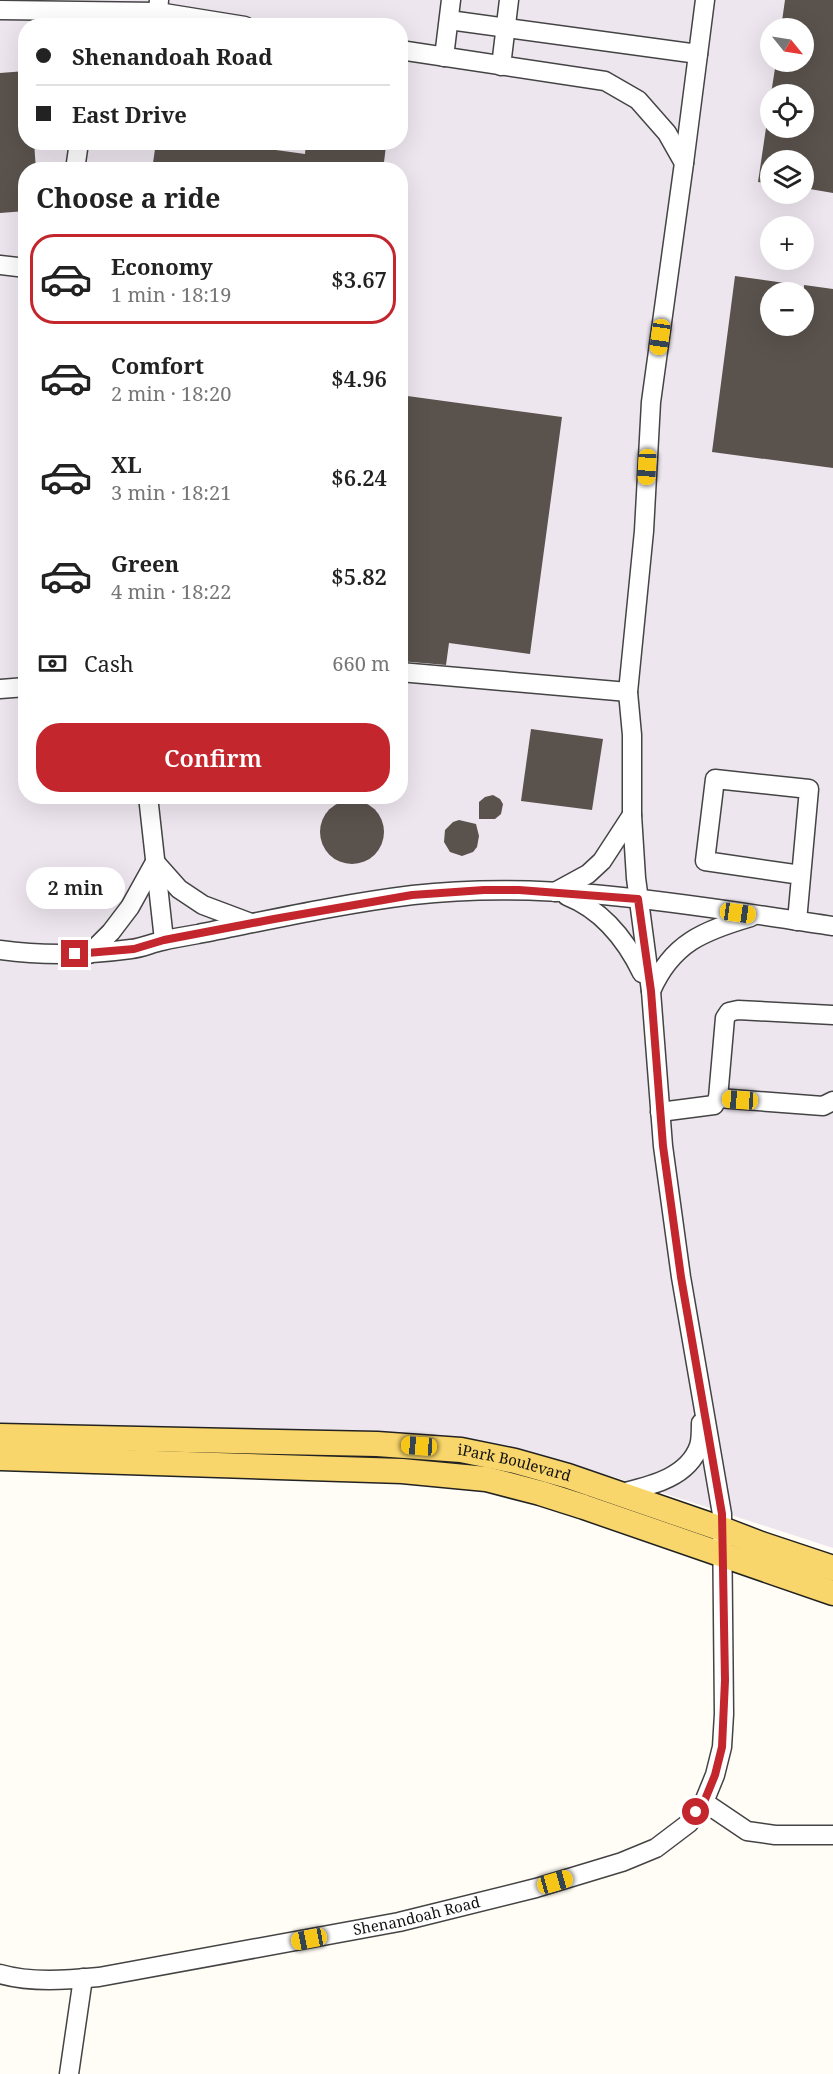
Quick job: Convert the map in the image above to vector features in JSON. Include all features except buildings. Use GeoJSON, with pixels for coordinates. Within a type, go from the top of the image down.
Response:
{"type":"FeatureCollection","features":[{"type":"Feature","properties":{"kind":"main road","name":"iPark Boulevard"},"geometry":{"type":"LineString","coordinates":[[0,1436],[433,1447],[515,1461],[621,1493],[833,1568]]}},
{"type":"Feature","properties":{"kind":"main road","name":"iPark Boulevard"},"geometry":{"type":"LineString","coordinates":[[0,1458],[402,1471],[486,1479],[551,1496],[833,1593]]}},
{"type":"Feature","properties":{"kind":"street"},"geometry":{"type":"LineString","coordinates":[[444,57],[451,0]]}},
{"type":"Feature","properties":{"kind":"street"},"geometry":{"type":"LineString","coordinates":[[501,66],[509,0]]}},
{"type":"Feature","properties":{"kind":"street"},"geometry":{"type":"LineString","coordinates":[[621,1493],[659,1483],[678,1473],[690,1461],[699,1447],[703,1406],[681,1277],[660,1112],[651,991],[638,899],[633,815],[632,735],[628,692],[644,531],[651,402],[705,0]]}},
{"type":"Feature","properties":{"kind":"street"},"geometry":{"type":"LineString","coordinates":[[0,10],[101,18],[159,6],[210,18]]}},
{"type":"Feature","properties":{"kind":"street"},"geometry":{"type":"LineString","coordinates":[[449,20],[698,54]]}},
{"type":"Feature","properties":{"kind":"street"},"geometry":{"type":"LineString","coordinates":[[408,51],[605,81],[638,100],[667,133],[684,163]]}},
{"type":"Feature","properties":{"kind":"street"},"geometry":{"type":"LineString","coordinates":[[0,265],[18,267]]}},
{"type":"Feature","properties":{"kind":"street"},"geometry":{"type":"LineString","coordinates":[[408,673],[628,692]]}},
{"type":"Feature","properties":{"kind":"street"},"geometry":{"type":"LineString","coordinates":[[0,689],[18,688]]}},
{"type":"Feature","properties":{"kind":"street"},"geometry":{"type":"LineString","coordinates":[[797,921],[809,789],[715,779],[705,861],[801,875]]}},
{"type":"Feature","properties":{"kind":"street"},"geometry":{"type":"LineString","coordinates":[[149,804],[164,940]]}},
{"type":"Feature","properties":{"kind":"street"},"geometry":{"type":"LineString","coordinates":[[555,892],[588,874],[602,861],[633,815]]}},
{"type":"Feature","properties":{"kind":"street"},"geometry":{"type":"LineString","coordinates":[[155,862],[179,889],[203,905],[251,923]]}},
{"type":"Feature","properties":{"kind":"street"},"geometry":{"type":"LineString","coordinates":[[89,954],[111,932],[130,907],[155,862]]}},
{"type":"Feature","properties":{"kind":"street"},"geometry":{"type":"LineString","coordinates":[[0,950],[34,955],[89,954],[134,949],[164,940],[251,923],[412,895],[484,890],[555,892],[638,899],[833,926]]}},
{"type":"Feature","properties":{"kind":"street"},"geometry":{"type":"LineString","coordinates":[[555,892],[582,902],[601,915],[632,953],[651,991]]}},
{"type":"Feature","properties":{"kind":"street"},"geometry":{"type":"LineString","coordinates":[[651,991],[659,972],[669,959],[694,938],[721,926],[757,915]]}},
{"type":"Feature","properties":{"kind":"street"},"geometry":{"type":"LineString","coordinates":[[660,1112],[714,1105],[718,1098],[724,1018],[729,1012],[738,1010],[833,1015]]}},
{"type":"Feature","properties":{"kind":"street"},"geometry":{"type":"LineString","coordinates":[[718,1098],[823,1106],[833,1101]]}},
{"type":"Feature","properties":{"kind":"street","name":"Shenandoah Road"},"geometry":{"type":"LineString","coordinates":[[0,1974],[14,1978],[63,1980],[83,1978],[399,1922],[536,1888],[622,1862],[656,1848],[689,1823],[704,1802],[715,1775],[722,1747],[725,1680],[724,1554],[720,1499],[703,1406]]}},
{"type":"Feature","properties":{"kind":"street"},"geometry":{"type":"LineString","coordinates":[[704,1802],[747,1831],[833,1835]]}},
{"type":"Feature","properties":{"kind":"street"},"geometry":{"type":"LineString","coordinates":[[69,2074],[83,1978]]}},
{"type":"Feature","properties":{"kind":"shaded area"},"geometry":{"type":"Polygon","coordinates":[[[0,0],[833,0],[833,1548],[617,1478],[490,1443],[403,1433],[0,1423],[0,0]]]}},
{"type":"Feature","properties":{"kind":"route"},"geometry":{"type":"LineString","coordinates":[[75,954],[134,949],[164,940],[412,895],[519,890],[638,899],[651,991],[663,1146],[691,1342],[722,1514],[725,1680],[722,1747],[715,1775],[704,1802],[696,1812]]}}]}
